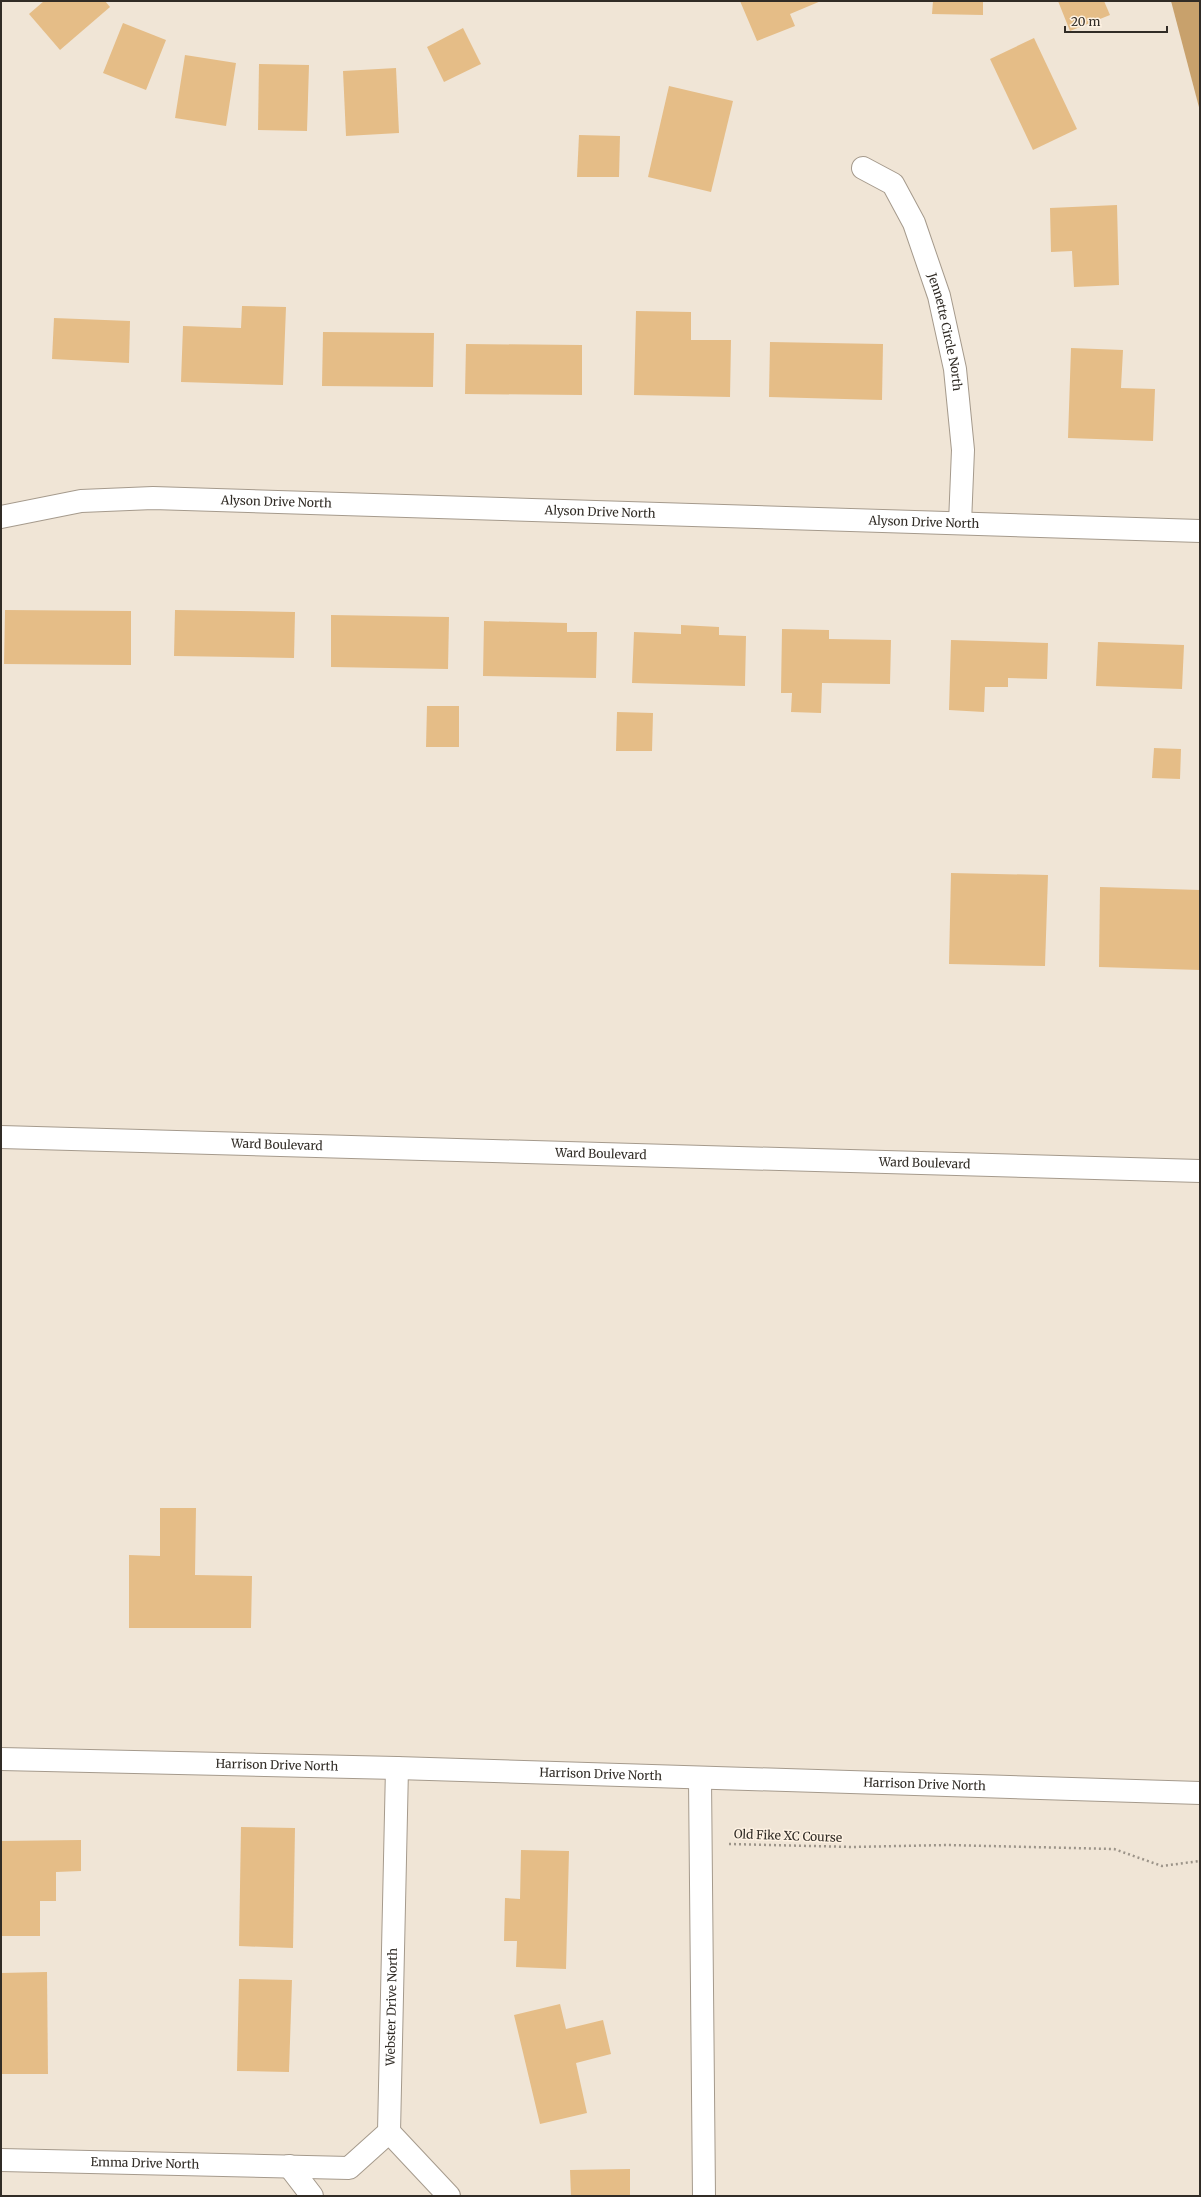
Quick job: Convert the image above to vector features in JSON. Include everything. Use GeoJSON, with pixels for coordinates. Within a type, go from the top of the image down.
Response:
{"type":"FeatureCollection","features":[{"type":"Feature","properties":{"kind":"street","name":"Jennette Circle North"},"geometry":{"type":"LineString","coordinates":[[863,168],[893,184],[914,223],[939,296],[955,369],[963,450],[960,523]]}},
{"type":"Feature","properties":{"kind":"street","name":"Alyson Drive North"},"geometry":{"type":"LineString","coordinates":[[1,517],[80,501],[153,498],[1200,531]]}},
{"type":"Feature","properties":{"kind":"street","name":"Ward Boulevard"},"geometry":{"type":"LineString","coordinates":[[1,1137],[1200,1171]]}},
{"type":"Feature","properties":{"kind":"street","name":"Harrison Drive North"},"geometry":{"type":"LineString","coordinates":[[1,1760],[397,1768],[700,1779],[1200,1793]]}},
{"type":"Feature","properties":{"kind":"street","name":"Webster Drive North"},"geometry":{"type":"LineString","coordinates":[[389,2132],[397,1768]]}},
{"type":"Feature","properties":{"kind":"street"},"geometry":{"type":"LineString","coordinates":[[700,1779],[704,2196]]}},
{"type":"Feature","properties":{"kind":"street"},"geometry":{"type":"LineString","coordinates":[[289,2166],[348,2168],[389,2132],[449,2196]]}},
{"type":"Feature","properties":{"kind":"street","name":"Emma Drive North"},"geometry":{"type":"LineString","coordinates":[[1,2160],[289,2166]]}},
{"type":"Feature","properties":{"kind":"street"},"geometry":{"type":"LineString","coordinates":[[289,2166],[312,2196]]}},
{"type":"Feature","properties":{"kind":"path","name":"Old Fike XC Course"},"geometry":{"type":"LineString","coordinates":[[725,1844],[852,1847],[947,1846],[1114,1850],[1162,1866],[1200,1861]]}},
{"type":"Feature","properties":{"kind":"shaded area"},"geometry":{"type":"Polygon","coordinates":[[[1171,1],[1200,1],[1200,111],[1171,1]]]}},
{"type":"Feature","properties":{"kind":"building"},"geometry":{"type":"Polygon","coordinates":[[[44,1],[105,1],[110,7],[60,50],[29,14],[44,1]]]}},
{"type":"Feature","properties":{"kind":"building"},"geometry":{"type":"Polygon","coordinates":[[[740,1],[821,1],[790,14],[795,26],[757,41],[740,1]]]}},
{"type":"Feature","properties":{"kind":"building"},"geometry":{"type":"Polygon","coordinates":[[[933,1],[983,1],[983,15],[932,14],[933,1]]]}},
{"type":"Feature","properties":{"kind":"building"},"geometry":{"type":"Polygon","coordinates":[[[1058,1],[1104,1],[1110,15],[1070,31],[1058,1]]]}},
{"type":"Feature","properties":{"kind":"building"},"geometry":{"type":"Polygon","coordinates":[[[123,23],[166,40],[146,90],[103,73],[123,23]]]}},
{"type":"Feature","properties":{"kind":"building"},"geometry":{"type":"Polygon","coordinates":[[[463,28],[481,64],[444,82],[427,47],[463,28]]]}},
{"type":"Feature","properties":{"kind":"building"},"geometry":{"type":"Polygon","coordinates":[[[1034,38],[1077,129],[1033,150],[990,59],[1034,38]]]}},
{"type":"Feature","properties":{"kind":"building"},"geometry":{"type":"Polygon","coordinates":[[[185,55],[236,63],[226,126],[175,118],[185,55]]]}},
{"type":"Feature","properties":{"kind":"building"},"geometry":{"type":"Polygon","coordinates":[[[259,64],[309,65],[307,131],[258,130],[259,64]]]}},
{"type":"Feature","properties":{"kind":"building"},"geometry":{"type":"Polygon","coordinates":[[[396,68],[399,133],[346,136],[343,71],[396,68]]]}},
{"type":"Feature","properties":{"kind":"building"},"geometry":{"type":"Polygon","coordinates":[[[669,86],[733,101],[711,192],[648,177],[669,86]]]}},
{"type":"Feature","properties":{"kind":"building"},"geometry":{"type":"Polygon","coordinates":[[[579,135],[620,136],[619,177],[577,177],[579,135]]]}},
{"type":"Feature","properties":{"kind":"building"},"geometry":{"type":"Polygon","coordinates":[[[1117,205],[1119,285],[1074,287],[1072,251],[1051,252],[1050,208],[1117,205]]]}},
{"type":"Feature","properties":{"kind":"building"},"geometry":{"type":"Polygon","coordinates":[[[242,306],[286,307],[283,385],[181,382],[183,326],[241,328],[242,306]]]}},
{"type":"Feature","properties":{"kind":"building"},"geometry":{"type":"Polygon","coordinates":[[[636,311],[691,312],[691,340],[731,340],[730,397],[634,395],[636,311]]]}},
{"type":"Feature","properties":{"kind":"building"},"geometry":{"type":"Polygon","coordinates":[[[54,318],[130,321],[129,363],[52,359],[54,318]]]}},
{"type":"Feature","properties":{"kind":"building"},"geometry":{"type":"Polygon","coordinates":[[[323,332],[434,333],[433,387],[322,386],[323,332]]]}},
{"type":"Feature","properties":{"kind":"building"},"geometry":{"type":"Polygon","coordinates":[[[770,342],[883,344],[882,400],[769,397],[770,342]]]}},
{"type":"Feature","properties":{"kind":"building"},"geometry":{"type":"Polygon","coordinates":[[[466,344],[582,345],[582,395],[465,394],[466,344]]]}},
{"type":"Feature","properties":{"kind":"building"},"geometry":{"type":"Polygon","coordinates":[[[1071,348],[1123,350],[1121,388],[1155,389],[1153,441],[1068,438],[1071,348]]]}},
{"type":"Feature","properties":{"kind":"building"},"geometry":{"type":"Polygon","coordinates":[[[5,610],[131,611],[131,665],[4,664],[5,610]]]}},
{"type":"Feature","properties":{"kind":"building"},"geometry":{"type":"Polygon","coordinates":[[[175,610],[295,612],[294,658],[174,656],[175,610]]]}},
{"type":"Feature","properties":{"kind":"building"},"geometry":{"type":"Polygon","coordinates":[[[331,615],[449,617],[448,669],[331,667],[331,615]]]}},
{"type":"Feature","properties":{"kind":"building"},"geometry":{"type":"Polygon","coordinates":[[[484,621],[567,623],[567,632],[597,632],[596,678],[483,676],[484,621]]]}},
{"type":"Feature","properties":{"kind":"building"},"geometry":{"type":"Polygon","coordinates":[[[681,625],[719,627],[719,635],[746,636],[745,686],[632,683],[634,632],[681,634],[681,625]]]}},
{"type":"Feature","properties":{"kind":"building"},"geometry":{"type":"Polygon","coordinates":[[[782,629],[829,630],[829,639],[891,640],[890,684],[822,683],[821,713],[791,712],[792,693],[781,693],[782,629]]]}},
{"type":"Feature","properties":{"kind":"building"},"geometry":{"type":"Polygon","coordinates":[[[951,640],[1048,643],[1047,679],[1008,678],[1008,687],[985,687],[984,712],[949,710],[951,640]]]}},
{"type":"Feature","properties":{"kind":"building"},"geometry":{"type":"Polygon","coordinates":[[[1098,642],[1184,645],[1182,689],[1096,686],[1098,642]]]}},
{"type":"Feature","properties":{"kind":"building"},"geometry":{"type":"Polygon","coordinates":[[[427,706],[459,706],[459,747],[426,747],[427,706]]]}},
{"type":"Feature","properties":{"kind":"building"},"geometry":{"type":"Polygon","coordinates":[[[617,712],[653,713],[652,751],[616,751],[617,712]]]}},
{"type":"Feature","properties":{"kind":"building"},"geometry":{"type":"Polygon","coordinates":[[[1154,748],[1181,749],[1180,779],[1152,778],[1154,748]]]}},
{"type":"Feature","properties":{"kind":"building"},"geometry":{"type":"Polygon","coordinates":[[[951,873],[1048,875],[1045,966],[949,964],[951,873]]]}},
{"type":"Feature","properties":{"kind":"building"},"geometry":{"type":"Polygon","coordinates":[[[1100,887],[1200,890],[1200,970],[1099,967],[1100,887]]]}},
{"type":"Feature","properties":{"kind":"building"},"geometry":{"type":"Polygon","coordinates":[[[160,1508],[196,1508],[195,1575],[252,1576],[251,1628],[129,1628],[129,1555],[160,1556],[160,1508]]]}},
{"type":"Feature","properties":{"kind":"building"},"geometry":{"type":"Polygon","coordinates":[[[241,1827],[295,1828],[293,1948],[239,1946],[241,1827]]]}},
{"type":"Feature","properties":{"kind":"building"},"geometry":{"type":"Polygon","coordinates":[[[81,1840],[81,1871],[56,1872],[56,1901],[40,1901],[40,1936],[1,1936],[1,1841],[81,1840]]]}},
{"type":"Feature","properties":{"kind":"building"},"geometry":{"type":"Polygon","coordinates":[[[521,1850],[569,1851],[566,1969],[516,1967],[517,1941],[504,1941],[505,1898],[520,1899],[521,1850]]]}},
{"type":"Feature","properties":{"kind":"building"},"geometry":{"type":"Polygon","coordinates":[[[47,1972],[48,2074],[1,2074],[1,1973],[47,1972]]]}},
{"type":"Feature","properties":{"kind":"building"},"geometry":{"type":"Polygon","coordinates":[[[239,1979],[292,1980],[289,2072],[237,2071],[239,1979]]]}},
{"type":"Feature","properties":{"kind":"building"},"geometry":{"type":"Polygon","coordinates":[[[560,2004],[566,2029],[603,2020],[611,2054],[576,2063],[587,2113],[540,2124],[514,2015],[560,2004]]]}},
{"type":"Feature","properties":{"kind":"building"},"geometry":{"type":"Polygon","coordinates":[[[630,2169],[630,2196],[571,2196],[570,2170],[630,2169]]]}}]}
